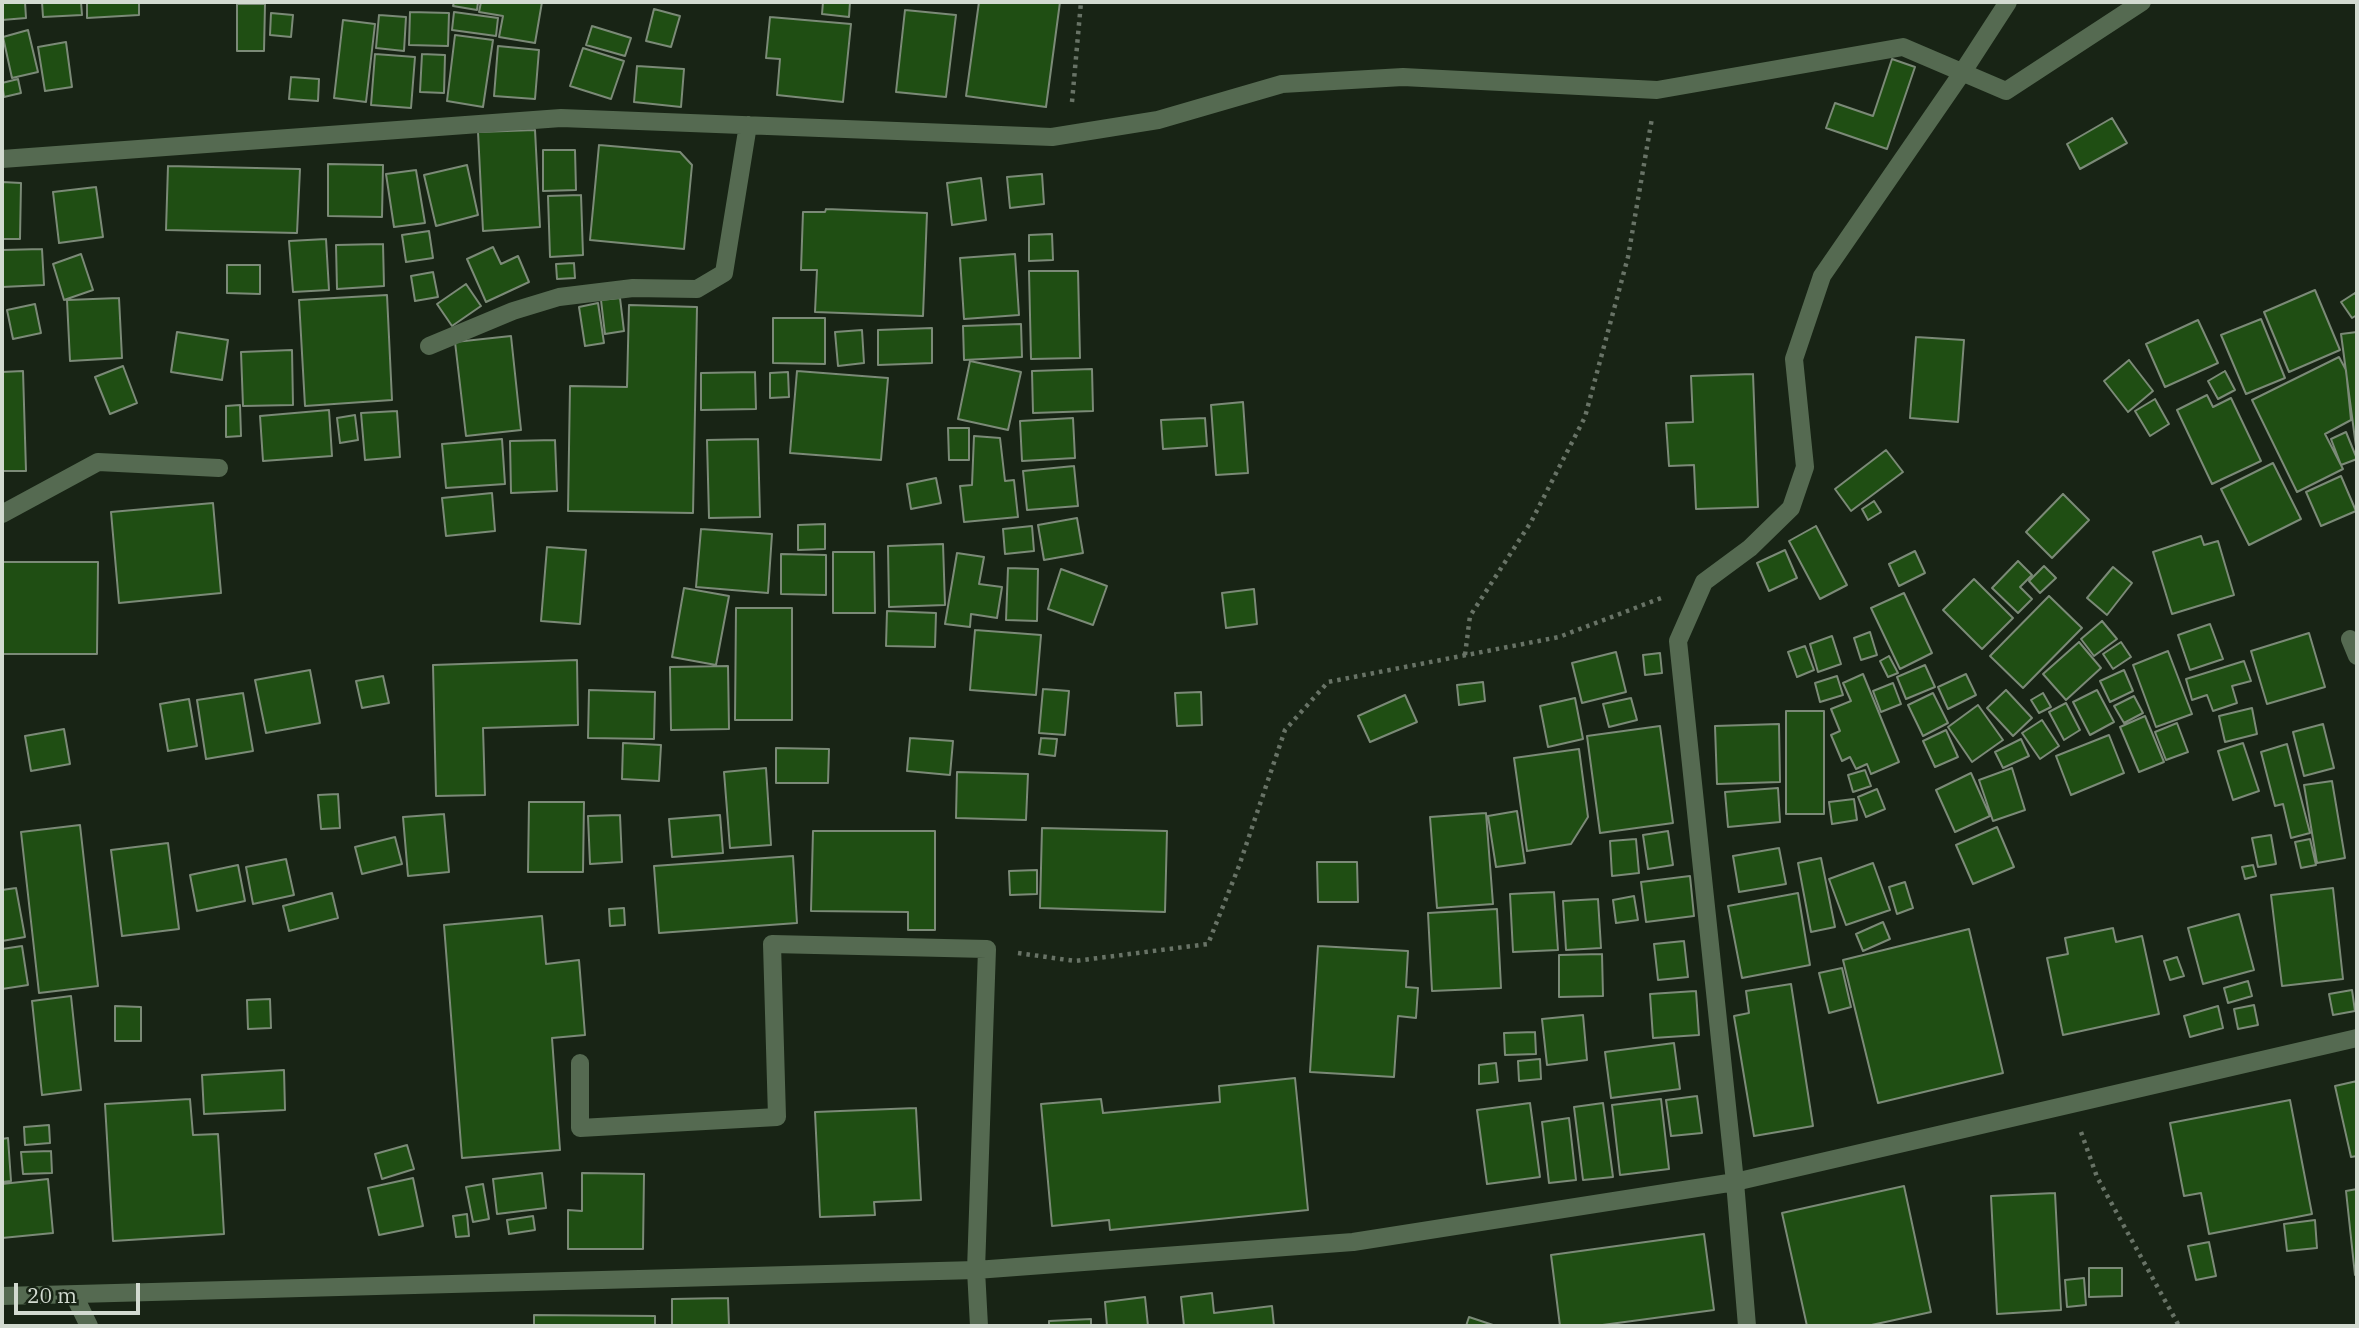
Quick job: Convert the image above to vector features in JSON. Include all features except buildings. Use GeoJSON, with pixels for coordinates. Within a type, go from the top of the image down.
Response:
{"type":"FeatureCollection","features":[{"type":"Feature","properties":{"kind":"street"},"geometry":{"type":"LineString","coordinates":[[1747,1326],[1735,1182],[1678,641],[1704,582],[1750,548],[1791,508],[1805,467],[1794,359],[1822,276],[1962,74],[2008,2]]}},
{"type":"Feature","properties":{"kind":"street"},"geometry":{"type":"LineString","coordinates":[[2,159],[561,118],[1052,136],[1158,120],[1282,84],[1403,78],[1657,90],[1903,47],[2006,92],[2141,2]]}},
{"type":"Feature","properties":{"kind":"street"},"geometry":{"type":"LineString","coordinates":[[429,346],[513,311],[559,297],[633,288],[697,289],[724,273],[748,125]]}},
{"type":"Feature","properties":{"kind":"street"},"geometry":{"type":"LineString","coordinates":[[2,514],[98,462],[219,468]]}},
{"type":"Feature","properties":{"kind":"street"},"geometry":{"type":"LineString","coordinates":[[580,1063],[580,1128],[777,1117],[772,944],[987,949],[976,1270],[979,1326]]}},
{"type":"Feature","properties":{"kind":"street"},"geometry":{"type":"LineString","coordinates":[[2,1296],[976,1270],[1353,1242],[1735,1182],[2357,1038]]}},
{"type":"Feature","properties":{"kind":"street"},"geometry":{"type":"LineString","coordinates":[[74,1295],[89,1326]]}},
{"type":"Feature","properties":{"kind":"path"},"geometry":{"type":"LineString","coordinates":[[1070,133],[1081,2]]}},
{"type":"Feature","properties":{"kind":"path"},"geometry":{"type":"LineString","coordinates":[[1465,655],[1470,616],[1531,522],[1585,417],[1628,257],[1657,90]]}},
{"type":"Feature","properties":{"kind":"path"},"geometry":{"type":"LineString","coordinates":[[987,949],[1074,961],[1208,944],[1239,866],[1285,730],[1328,682],[1559,637],[1704,582]]}},
{"type":"Feature","properties":{"kind":"path"},"geometry":{"type":"LineString","coordinates":[[2071,1105],[2097,1177],[2179,1326]]}}]}
